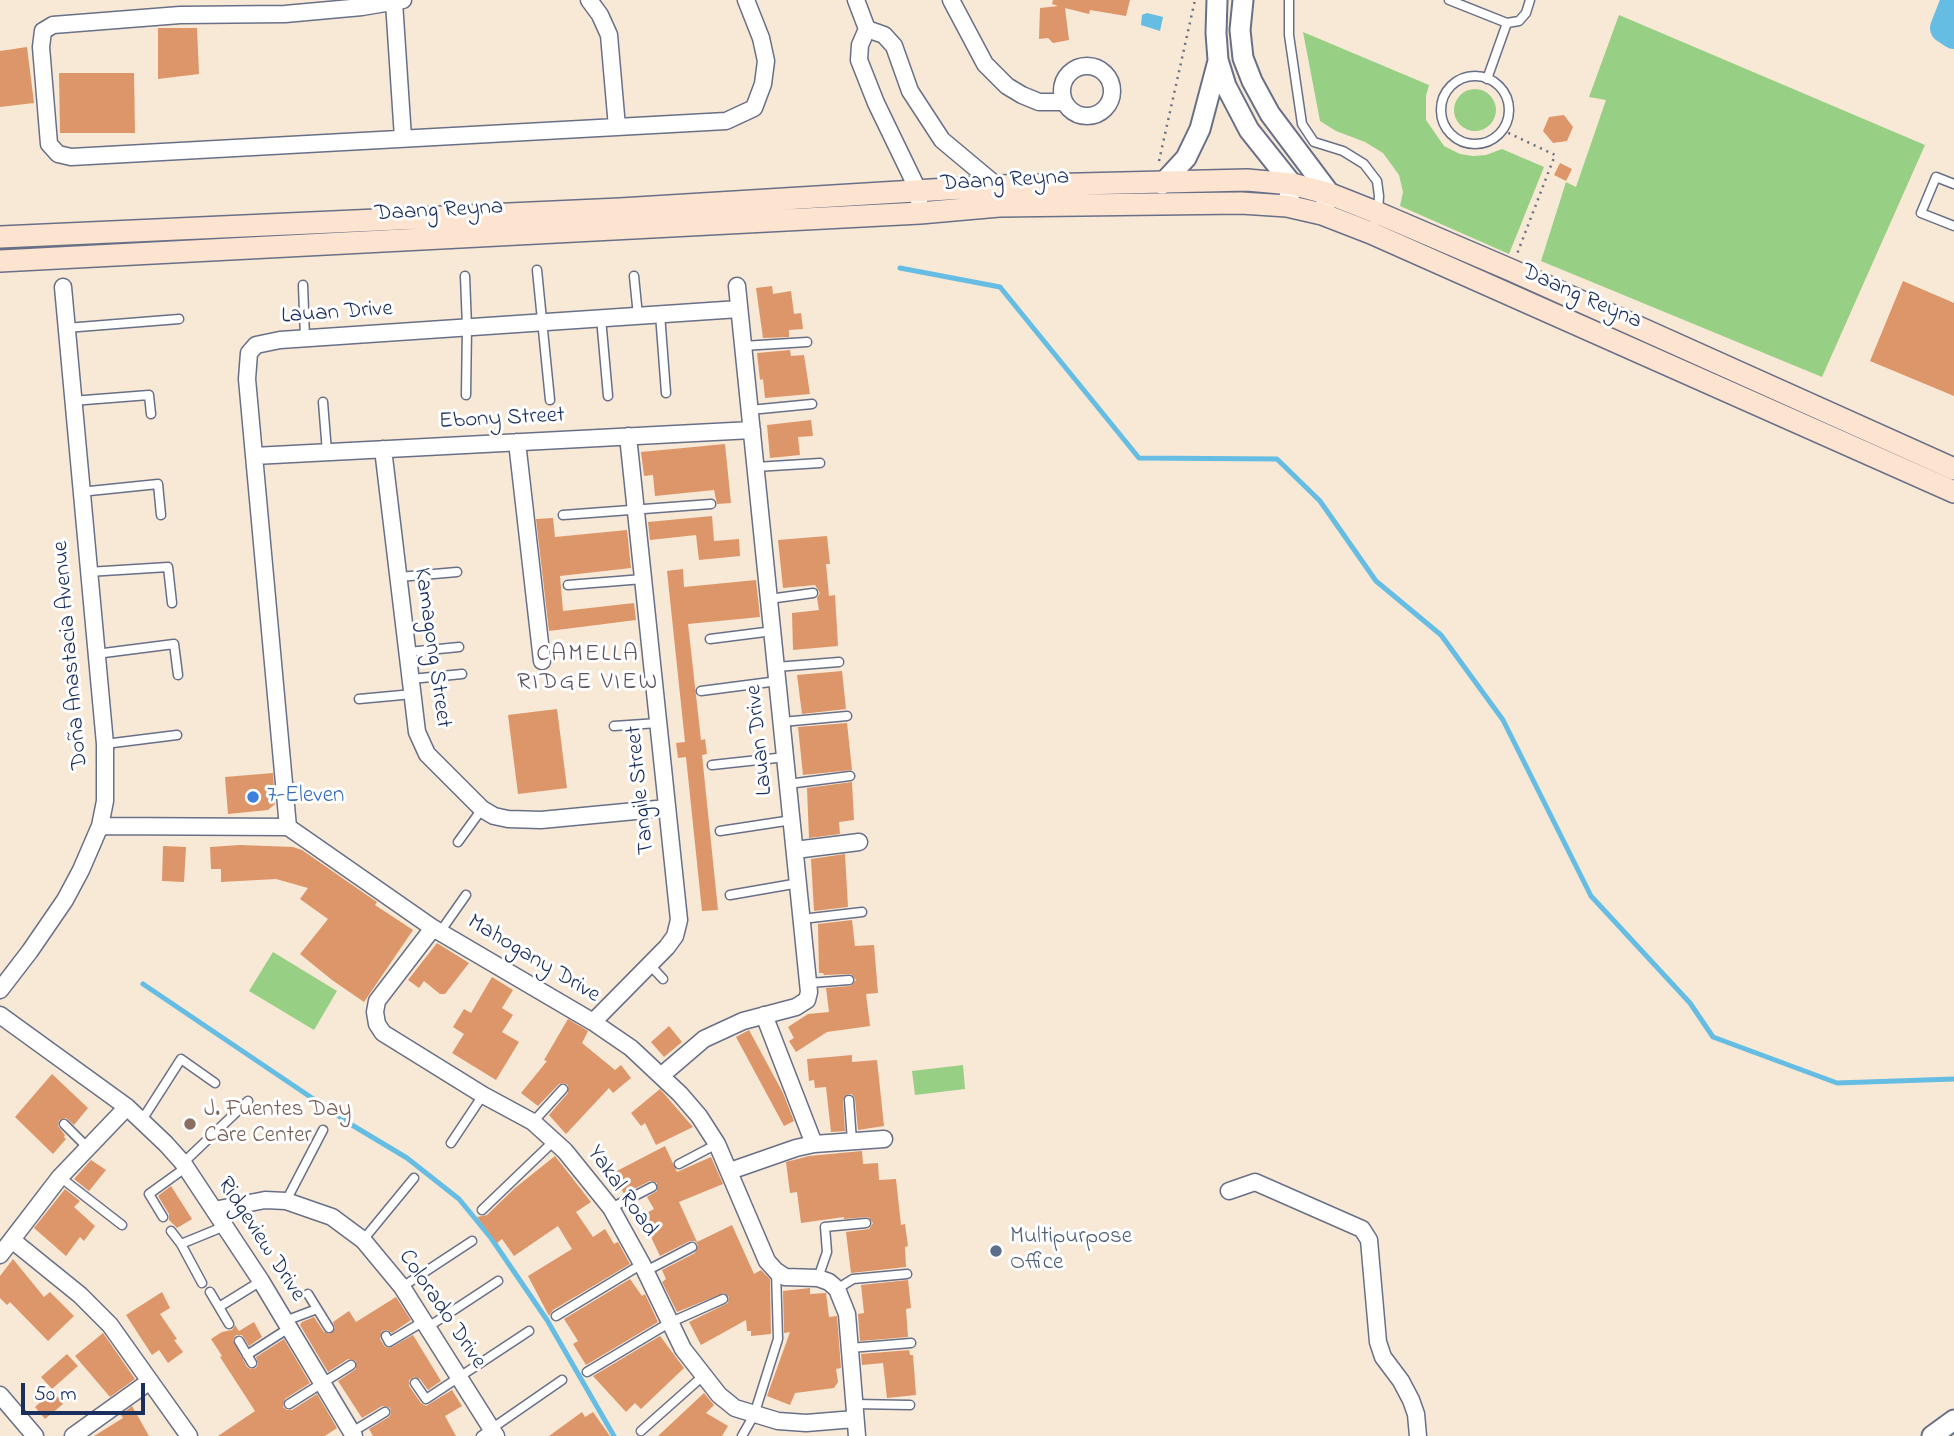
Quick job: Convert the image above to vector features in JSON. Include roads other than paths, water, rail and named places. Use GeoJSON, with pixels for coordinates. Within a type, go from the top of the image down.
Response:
{"type":"FeatureCollection","features":[{"type":"Feature","properties":{"kind":"main road","name":"Daang Reyna"},"geometry":{"type":"LineString","coordinates":[[0,261],[920,213],[998,196],[1158,184],[1247,180],[1292,184],[1330,194],[1374,223],[1869,443],[1954,469]]}},
{"type":"Feature","properties":{"kind":"main road","name":"Daang Reyna"},"geometry":{"type":"LineString","coordinates":[[0,237],[620,209],[918,190],[998,196],[1287,206],[1374,223],[1511,270],[1869,443],[1954,492]]}},
{"type":"Feature","properties":{"kind":"main road"},"geometry":{"type":"LineString","coordinates":[[49,234],[51,258]]}},
{"type":"Feature","properties":{"kind":"street"},"geometry":{"type":"LineString","coordinates":[[589,0],[600,15],[609,35],[617,127]]}},
{"type":"Feature","properties":{"kind":"street"},"geometry":{"type":"LineString","coordinates":[[403,138],[398,1],[362,3],[285,14],[180,15],[53,24],[43,32],[41,47],[50,144],[58,154],[71,157],[726,121],[754,108],[763,84],[766,61],[761,38],[746,0]]}},
{"type":"Feature","properties":{"kind":"street"},"geometry":{"type":"LineString","coordinates":[[856,0],[867,29],[860,45],[859,60],[876,103],[918,190],[920,213]]}},
{"type":"Feature","properties":{"kind":"street"},"geometry":{"type":"LineString","coordinates":[[951,0],[985,64],[1007,86],[1039,102],[1064,102]]}},
{"type":"Feature","properties":{"kind":"street"},"geometry":{"type":"LineString","coordinates":[[1217,0],[1218,60],[1226,86],[1249,130],[1292,184],[1287,206]]}},
{"type":"Feature","properties":{"kind":"street"},"geometry":{"type":"LineString","coordinates":[[1243,0],[1240,30],[1243,58],[1270,114],[1330,194],[1322,214]]}},
{"type":"Feature","properties":{"kind":"street"},"geometry":{"type":"LineString","coordinates":[[867,29],[884,35],[894,46],[911,91],[942,141],[998,196]]}},
{"type":"Feature","properties":{"kind":"street"},"geometry":{"type":"LineString","coordinates":[[1158,184],[1186,158],[1200,129],[1218,60]]}},
{"type":"Feature","properties":{"kind":"street","name":"Lauan Drive"},"geometry":{"type":"LineString","coordinates":[[737,286],[809,983]]}},
{"type":"Feature","properties":{"kind":"street","name":"Doña Anastacia Avenue"},"geometry":{"type":"LineString","coordinates":[[0,990],[65,900],[100,826],[105,801],[105,744],[63,287]]}},
{"type":"Feature","properties":{"kind":"street","name":"Lauan Drive"},"geometry":{"type":"LineString","coordinates":[[288,828],[247,379],[249,353],[256,345],[264,342],[305,338],[739,309]]}},
{"type":"Feature","properties":{"kind":"street","name":"Ebony Street"},"geometry":{"type":"LineString","coordinates":[[254,456],[752,430]]}},
{"type":"Feature","properties":{"kind":"street","name":"Tangile Street"},"geometry":{"type":"LineString","coordinates":[[593,1022],[675,936],[679,920],[628,436]]}},
{"type":"Feature","properties":{"kind":"street"},"geometry":{"type":"LineString","coordinates":[[517,442],[542,661]]}},
{"type":"Feature","properties":{"kind":"street","name":"Kamagong Street"},"geometry":{"type":"LineString","coordinates":[[383,449],[417,732],[427,754],[482,809],[494,816],[523,820],[667,807]]}},
{"type":"Feature","properties":{"kind":"street"},"geometry":{"type":"LineString","coordinates":[[100,826],[288,828]]}},
{"type":"Feature","properties":{"kind":"street","name":"Mahogany Drive"},"geometry":{"type":"LineString","coordinates":[[288,828],[437,930],[593,1022],[631,1048],[662,1075],[699,1116],[717,1144],[767,1261],[776,1271]]}},
{"type":"Feature","properties":{"kind":"street"},"geometry":{"type":"LineString","coordinates":[[795,850],[859,842]]}},
{"type":"Feature","properties":{"kind":"street","name":"Yakal Road"},"geometry":{"type":"LineString","coordinates":[[437,930],[377,1001],[377,1024],[383,1033],[483,1095],[533,1122],[555,1140],[591,1180],[611,1208],[644,1268],[683,1349],[719,1395],[735,1408],[778,1421],[806,1423],[856,1420]]}},
{"type":"Feature","properties":{"kind":"street"},"geometry":{"type":"LineString","coordinates":[[662,1075],[704,1039],[726,1027],[802,1004],[807,1000],[809,983]]}},
{"type":"Feature","properties":{"kind":"street","name":"Ridgeview Drive"},"geometry":{"type":"LineString","coordinates":[[0,1015],[127,1107],[184,1165],[261,1281],[350,1435]]}},
{"type":"Feature","properties":{"kind":"street"},"geometry":{"type":"LineString","coordinates":[[764,1015],[814,1144]]}},
{"type":"Feature","properties":{"kind":"street"},"geometry":{"type":"LineString","coordinates":[[0,1255],[60,1177],[127,1107]]}},
{"type":"Feature","properties":{"kind":"street"},"geometry":{"type":"LineString","coordinates":[[730,1171],[773,1154],[814,1144],[884,1139]]}},
{"type":"Feature","properties":{"kind":"street"},"geometry":{"type":"LineString","coordinates":[[1229,1191],[1255,1182],[1362,1229],[1369,1240],[1378,1342],[1384,1357],[1411,1400],[1416,1414],[1418,1436]]}},
{"type":"Feature","properties":{"kind":"street","name":"Colorado Drive"},"geometry":{"type":"LineString","coordinates":[[214,1210],[265,1200],[286,1201],[332,1217],[363,1240],[402,1287],[460,1378],[489,1433]]}},
{"type":"Feature","properties":{"kind":"street"},"geometry":{"type":"LineString","coordinates":[[12,1240],[80,1295],[110,1325],[189,1436]]}},
{"type":"Feature","properties":{"kind":"street"},"geometry":{"type":"LineString","coordinates":[[776,1271],[785,1277],[818,1278],[837,1289],[847,1314],[856,1420]]}},
{"type":"Feature","properties":{"kind":"street"},"geometry":{"type":"LineString","coordinates":[[73,1436],[150,1381]]}},
{"type":"Feature","properties":{"kind":"street"},"geometry":{"type":"LineString","coordinates":[[0,1395],[36,1436]]}},
{"type":"Feature","properties":{"kind":"street"},"geometry":{"type":"LineString","coordinates":[[1932,1436],[1954,1420]]}},
{"type":"Feature","properties":{"kind":"lane"},"geometry":{"type":"LineString","coordinates":[[1289,0],[1289,35],[1302,124],[1314,142],[1343,151],[1364,164],[1377,181],[1379,197],[1374,223]]}},
{"type":"Feature","properties":{"kind":"lane"},"geometry":{"type":"LineString","coordinates":[[1449,0],[1507,23],[1519,20],[1526,13],[1530,0]]}},
{"type":"Feature","properties":{"kind":"lane"},"geometry":{"type":"LineString","coordinates":[[1487,79],[1507,23]]}},
{"type":"Feature","properties":{"kind":"lane"},"geometry":{"type":"LineString","coordinates":[[1479,76],[1487,79],[1501,89],[1508,105],[1508,114],[1502,131],[1488,141],[1471,144],[1454,137],[1444,123],[1441,106],[1448,89],[1461,79],[1479,76]]}},
{"type":"Feature","properties":{"kind":"lane"},"geometry":{"type":"LineString","coordinates":[[1954,184],[1936,177],[1921,213],[1954,226]]}},
{"type":"Feature","properties":{"kind":"lane"},"geometry":{"type":"LineString","coordinates":[[537,271],[550,400]]}},
{"type":"Feature","properties":{"kind":"lane"},"geometry":{"type":"LineString","coordinates":[[465,276],[466,395]]}},
{"type":"Feature","properties":{"kind":"lane"},"geometry":{"type":"LineString","coordinates":[[634,276],[638,316]]}},
{"type":"Feature","properties":{"kind":"lane"},"geometry":{"type":"LineString","coordinates":[[303,285],[305,338]]}},
{"type":"Feature","properties":{"kind":"lane"},"geometry":{"type":"LineString","coordinates":[[660,314],[666,393]]}},
{"type":"Feature","properties":{"kind":"lane"},"geometry":{"type":"LineString","coordinates":[[66,328],[179,318]]}},
{"type":"Feature","properties":{"kind":"lane"},"geometry":{"type":"LineString","coordinates":[[601,318],[608,396]]}},
{"type":"Feature","properties":{"kind":"lane"},"geometry":{"type":"LineString","coordinates":[[743,346],[807,342]]}},
{"type":"Feature","properties":{"kind":"lane"},"geometry":{"type":"LineString","coordinates":[[72,401],[149,395],[150,414]]}},
{"type":"Feature","properties":{"kind":"lane"},"geometry":{"type":"LineString","coordinates":[[323,402],[327,452]]}},
{"type":"Feature","properties":{"kind":"lane"},"geometry":{"type":"LineString","coordinates":[[750,410],[812,404]]}},
{"type":"Feature","properties":{"kind":"lane"},"geometry":{"type":"LineString","coordinates":[[756,467],[820,463]]}},
{"type":"Feature","properties":{"kind":"lane"},"geometry":{"type":"LineString","coordinates":[[80,492],[159,484],[161,515]]}},
{"type":"Feature","properties":{"kind":"lane"},"geometry":{"type":"LineString","coordinates":[[563,515],[711,504]]}},
{"type":"Feature","properties":{"kind":"lane"},"geometry":{"type":"LineString","coordinates":[[88,572],[168,567],[172,603]]}},
{"type":"Feature","properties":{"kind":"lane"},"geometry":{"type":"LineString","coordinates":[[399,577],[457,572]]}},
{"type":"Feature","properties":{"kind":"lane"},"geometry":{"type":"LineString","coordinates":[[568,585],[643,579]]}},
{"type":"Feature","properties":{"kind":"lane"},"geometry":{"type":"LineString","coordinates":[[769,599],[813,593]]}},
{"type":"Feature","properties":{"kind":"lane"},"geometry":{"type":"LineString","coordinates":[[710,639],[773,631]]}},
{"type":"Feature","properties":{"kind":"lane"},"geometry":{"type":"LineString","coordinates":[[96,654],[174,644],[178,675]]}},
{"type":"Feature","properties":{"kind":"lane"},"geometry":{"type":"LineString","coordinates":[[408,652],[459,647]]}},
{"type":"Feature","properties":{"kind":"lane"},"geometry":{"type":"LineString","coordinates":[[701,691],[839,662]]}},
{"type":"Feature","properties":{"kind":"lane"},"geometry":{"type":"LineString","coordinates":[[359,699],[462,674]]}},
{"type":"Feature","properties":{"kind":"lane"},"geometry":{"type":"LineString","coordinates":[[782,722],[847,716]]}},
{"type":"Feature","properties":{"kind":"lane"},"geometry":{"type":"LineString","coordinates":[[614,726],[658,723]]}},
{"type":"Feature","properties":{"kind":"lane"},"geometry":{"type":"LineString","coordinates":[[105,744],[177,735]]}},
{"type":"Feature","properties":{"kind":"lane"},"geometry":{"type":"LineString","coordinates":[[712,765],[786,757]]}},
{"type":"Feature","properties":{"kind":"lane"},"geometry":{"type":"LineString","coordinates":[[788,783],[850,776]]}},
{"type":"Feature","properties":{"kind":"lane"},"geometry":{"type":"LineString","coordinates":[[458,842],[482,809]]}},
{"type":"Feature","properties":{"kind":"lane"},"geometry":{"type":"LineString","coordinates":[[720,831],[792,820]]}},
{"type":"Feature","properties":{"kind":"lane"},"geometry":{"type":"LineString","coordinates":[[730,895],[799,883]]}},
{"type":"Feature","properties":{"kind":"lane"},"geometry":{"type":"LineString","coordinates":[[437,930],[466,895]]}},
{"type":"Feature","properties":{"kind":"lane"},"geometry":{"type":"LineString","coordinates":[[802,919],[862,912]]}},
{"type":"Feature","properties":{"kind":"lane"},"geometry":{"type":"LineString","coordinates":[[650,965],[663,979]]}},
{"type":"Feature","properties":{"kind":"lane"},"geometry":{"type":"LineString","coordinates":[[809,983],[849,980]]}},
{"type":"Feature","properties":{"kind":"lane"},"geometry":{"type":"LineString","coordinates":[[142,1120],[181,1059],[215,1083]]}},
{"type":"Feature","properties":{"kind":"lane"},"geometry":{"type":"LineString","coordinates":[[533,1122],[563,1089]]}},
{"type":"Feature","properties":{"kind":"lane"},"geometry":{"type":"LineString","coordinates":[[451,1143],[483,1095]]}},
{"type":"Feature","properties":{"kind":"lane"},"geometry":{"type":"LineString","coordinates":[[849,1100],[852,1141]]}},
{"type":"Feature","properties":{"kind":"lane"},"geometry":{"type":"LineString","coordinates":[[163,1217],[149,1194],[184,1165],[248,1101]]}},
{"type":"Feature","properties":{"kind":"lane"},"geometry":{"type":"LineString","coordinates":[[64,1124],[88,1148]]}},
{"type":"Feature","properties":{"kind":"lane"},"geometry":{"type":"LineString","coordinates":[[286,1201],[323,1130]]}},
{"type":"Feature","properties":{"kind":"lane"},"geometry":{"type":"LineString","coordinates":[[482,1210],[555,1140]]}},
{"type":"Feature","properties":{"kind":"lane"},"geometry":{"type":"LineString","coordinates":[[679,1164],[717,1144]]}},
{"type":"Feature","properties":{"kind":"lane"},"geometry":{"type":"LineString","coordinates":[[60,1177],[122,1226]]}},
{"type":"Feature","properties":{"kind":"lane"},"geometry":{"type":"LineString","coordinates":[[363,1240],[414,1178]]}},
{"type":"Feature","properties":{"kind":"lane"},"geometry":{"type":"LineString","coordinates":[[611,1208],[652,1188]]}},
{"type":"Feature","properties":{"kind":"lane"},"geometry":{"type":"LineString","coordinates":[[818,1278],[827,1252],[825,1227],[866,1223]]}},
{"type":"Feature","properties":{"kind":"lane"},"geometry":{"type":"LineString","coordinates":[[181,1244],[225,1226]]}},
{"type":"Feature","properties":{"kind":"lane"},"geometry":{"type":"LineString","coordinates":[[171,1231],[202,1283]]}},
{"type":"Feature","properties":{"kind":"lane"},"geometry":{"type":"LineString","coordinates":[[402,1287],[472,1241]]}},
{"type":"Feature","properties":{"kind":"lane"},"geometry":{"type":"LineString","coordinates":[[556,1316],[644,1268],[692,1247]]}},
{"type":"Feature","properties":{"kind":"lane"},"geometry":{"type":"LineString","coordinates":[[742,1436],[754,1415],[778,1339],[776,1271]]}},
{"type":"Feature","properties":{"kind":"lane"},"geometry":{"type":"LineString","coordinates":[[837,1289],[853,1279],[907,1274]]}},
{"type":"Feature","properties":{"kind":"lane"},"geometry":{"type":"LineString","coordinates":[[219,1307],[261,1281]]}},
{"type":"Feature","properties":{"kind":"lane"},"geometry":{"type":"LineString","coordinates":[[386,1336],[389,1342],[426,1324],[498,1281]]}},
{"type":"Feature","properties":{"kind":"lane"},"geometry":{"type":"LineString","coordinates":[[210,1292],[229,1324]]}},
{"type":"Feature","properties":{"kind":"lane"},"geometry":{"type":"LineString","coordinates":[[308,1294],[329,1328]]}},
{"type":"Feature","properties":{"kind":"lane"},"geometry":{"type":"LineString","coordinates":[[587,1372],[669,1323],[723,1299]]}},
{"type":"Feature","properties":{"kind":"lane"},"geometry":{"type":"LineString","coordinates":[[239,1341],[250,1359],[287,1325],[317,1309]]}},
{"type":"Feature","properties":{"kind":"lane"},"geometry":{"type":"LineString","coordinates":[[415,1382],[425,1399],[529,1331]]}},
{"type":"Feature","properties":{"kind":"lane"},"geometry":{"type":"LineString","coordinates":[[850,1348],[911,1343]]}},
{"type":"Feature","properties":{"kind":"lane"},"geometry":{"type":"LineString","coordinates":[[289,1404],[351,1365]]}},
{"type":"Feature","properties":{"kind":"lane"},"geometry":{"type":"LineString","coordinates":[[641,1431],[703,1376]]}},
{"type":"Feature","properties":{"kind":"lane"},"geometry":{"type":"LineString","coordinates":[[489,1433],[562,1380]]}},
{"type":"Feature","properties":{"kind":"lane"},"geometry":{"type":"LineString","coordinates":[[856,1420],[910,1405]]}},
{"type":"Feature","properties":{"kind":"lane"},"geometry":{"type":"LineString","coordinates":[[350,1435],[385,1412]]}},
{"type":"Feature","properties":{"kind":"water"},"geometry":{"type":"Polygon","coordinates":[[[1147,13],[1163,17],[1160,31],[1141,25],[1142,15],[1147,13]]]}},
{"type":"Feature","properties":{"kind":"waterway"},"geometry":{"type":"LineString","coordinates":[[1954,5],[1945,28],[1954,34]]}},
{"type":"Feature","properties":{"kind":"waterway"},"geometry":{"type":"LineString","coordinates":[[900,268],[1000,287],[1139,458],[1277,459],[1320,501],[1376,581],[1441,635],[1503,720],[1591,896],[1690,1003],[1713,1037],[1837,1083],[1954,1079]]}},
{"type":"Feature","properties":{"kind":"waterway"},"geometry":{"type":"LineString","coordinates":[[143,984],[352,1125],[407,1158],[459,1199],[491,1238],[547,1320],[614,1436]]}},
{"type":"Feature","properties":{"kind":"place","name":"7-Eleven"},"geometry":{"type":"Point","coordinates":[253,797]}},
{"type":"Feature","properties":{"kind":"place","name":"J. Fuentes Day Care Center"},"geometry":{"type":"Point","coordinates":[190,1124]}},
{"type":"Feature","properties":{"kind":"place","name":"Multipurpose Office"},"geometry":{"type":"Point","coordinates":[996,1251]}},
{"type":"Feature","properties":{"kind":"district","name":"CAMELLA RIDGE VIEW"},"geometry":{"type":"Point","coordinates":[588,670]}}]}
